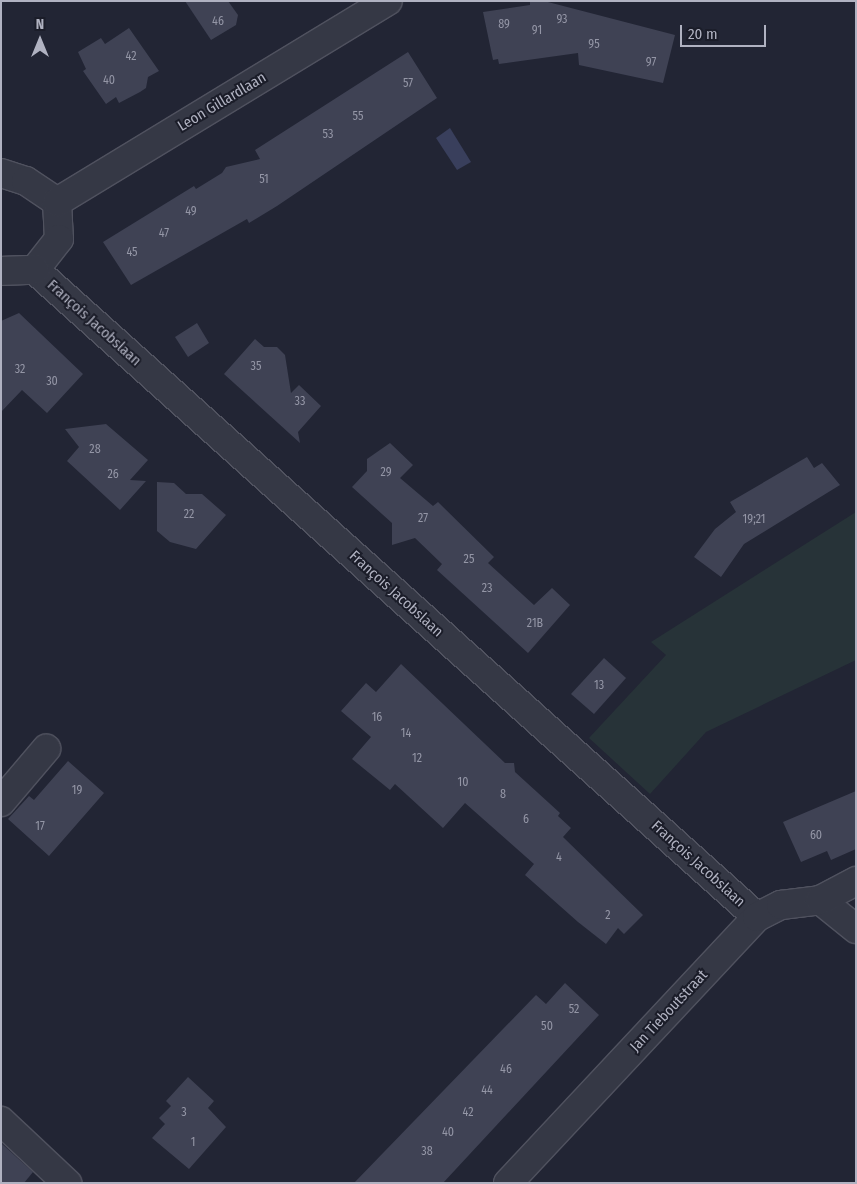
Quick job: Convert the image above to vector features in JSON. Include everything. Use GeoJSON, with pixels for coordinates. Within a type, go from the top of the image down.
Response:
{"type":"FeatureCollection","features":[{"type":"Feature","properties":{"kind":"street","name":"Leon Gillardlaan"},"geometry":{"type":"LineString","coordinates":[[57,202],[388,1]]}},
{"type":"Feature","properties":{"kind":"street"},"geometry":{"type":"LineString","coordinates":[[1,173],[26,181],[57,202],[59,239],[35,270],[1,271]]}},
{"type":"Feature","properties":{"kind":"street","name":"François Jacobslaan"},"geometry":{"type":"LineString","coordinates":[[35,270],[757,917]]}},
{"type":"Feature","properties":{"kind":"street"},"geometry":{"type":"LineString","coordinates":[[1,802],[46,749]]}},
{"type":"Feature","properties":{"kind":"street","name":"Jan Tieboutstraat"},"geometry":{"type":"LineString","coordinates":[[508,1183],[757,917],[781,905],[820,900],[856,880]]}},
{"type":"Feature","properties":{"kind":"street"},"geometry":{"type":"LineString","coordinates":[[820,900],[856,929]]}},
{"type":"Feature","properties":{"kind":"street"},"geometry":{"type":"LineString","coordinates":[[1,1122],[67,1183]]}},
{"type":"Feature","properties":{"kind":"shaded area"},"geometry":{"type":"Polygon","coordinates":[[[856,512],[856,660],[706,732],[650,794],[589,738],[666,655],[651,642],[856,512]]]}},
{"type":"Feature","properties":{"kind":"water"},"geometry":{"type":"Polygon","coordinates":[[[450,128],[471,162],[457,170],[436,138],[450,128]]]}},
{"type":"Feature","properties":{"kind":"building"},"geometry":{"type":"Polygon","coordinates":[[[185,1],[228,1],[238,15],[236,25],[211,40],[185,1]]]}},
{"type":"Feature","properties":{"kind":"building"},"geometry":{"type":"Polygon","coordinates":[[[530,1],[544,1],[675,35],[663,83],[579,65],[578,53],[499,64],[498,59],[493,60],[483,12],[530,5],[530,1]]]}},
{"type":"Feature","properties":{"kind":"building"},"geometry":{"type":"Polygon","coordinates":[[[129,28],[159,71],[148,77],[146,88],[140,92],[119,103],[116,97],[106,104],[83,71],[86,69],[78,52],[101,38],[105,44],[129,28]]]}},
{"type":"Feature","properties":{"kind":"building"},"geometry":{"type":"Polygon","coordinates":[[[408,52],[437,98],[277,206],[249,223],[247,219],[131,285],[103,242],[194,186],[196,189],[222,173],[226,167],[260,159],[255,150],[408,52]]]}},
{"type":"Feature","properties":{"kind":"building"},"geometry":{"type":"Polygon","coordinates":[[[19,313],[83,374],[47,413],[22,390],[1,412],[1,321],[19,313]]]}},
{"type":"Feature","properties":{"kind":"building"},"geometry":{"type":"Polygon","coordinates":[[[197,323],[209,343],[188,357],[175,337],[197,323]]]}},
{"type":"Feature","properties":{"kind":"building"},"geometry":{"type":"Polygon","coordinates":[[[255,339],[264,347],[277,347],[285,355],[291,393],[299,385],[321,406],[298,432],[300,443],[224,374],[255,339]]]}},
{"type":"Feature","properties":{"kind":"building"},"geometry":{"type":"Polygon","coordinates":[[[106,424],[148,460],[130,480],[146,481],[120,510],[67,461],[79,447],[65,429],[106,424]]]}},
{"type":"Feature","properties":{"kind":"building"},"geometry":{"type":"Polygon","coordinates":[[[390,443],[413,465],[400,478],[433,506],[438,502],[494,557],[488,563],[534,605],[552,588],[570,605],[528,653],[437,570],[442,564],[415,538],[392,545],[392,523],[352,487],[367,471],[367,459],[390,443]]]}},
{"type":"Feature","properties":{"kind":"building"},"geometry":{"type":"Polygon","coordinates":[[[807,457],[814,468],[822,463],[840,485],[744,544],[721,577],[694,557],[715,529],[736,512],[730,502],[807,457]]]}},
{"type":"Feature","properties":{"kind":"building"},"geometry":{"type":"Polygon","coordinates":[[[157,482],[174,483],[186,494],[202,494],[226,515],[196,549],[170,542],[157,531],[157,482]]]}},
{"type":"Feature","properties":{"kind":"building"},"geometry":{"type":"Polygon","coordinates":[[[604,658],[626,678],[594,714],[571,694],[604,658]]]}},
{"type":"Feature","properties":{"kind":"building"},"geometry":{"type":"Polygon","coordinates":[[[401,664],[505,763],[514,763],[515,772],[560,813],[558,816],[571,828],[563,837],[643,915],[624,934],[618,928],[606,944],[578,922],[525,875],[534,864],[465,803],[443,828],[395,784],[390,790],[352,759],[371,737],[341,711],[366,683],[376,692],[401,664]]]}},
{"type":"Feature","properties":{"kind":"building"},"geometry":{"type":"Polygon","coordinates":[[[68,761],[104,793],[49,856],[8,819],[29,796],[34,800],[68,761]]]}},
{"type":"Feature","properties":{"kind":"building"},"geometry":{"type":"Polygon","coordinates":[[[856,791],[856,849],[831,860],[827,851],[801,862],[783,822],[856,791]]]}},
{"type":"Feature","properties":{"kind":"building"},"geometry":{"type":"Polygon","coordinates":[[[565,983],[599,1015],[443,1183],[354,1183],[536,995],[546,1004],[565,983]]]}},
{"type":"Feature","properties":{"kind":"building"},"geometry":{"type":"Polygon","coordinates":[[[188,1077],[214,1101],[208,1108],[226,1127],[189,1169],[152,1138],[165,1124],[159,1118],[171,1106],[166,1101],[188,1077]]]}},
{"type":"Feature","properties":{"kind":"building"},"geometry":{"type":"Polygon","coordinates":[[[1,1143],[33,1172],[24,1183],[1,1183],[1,1143]]]}}]}
